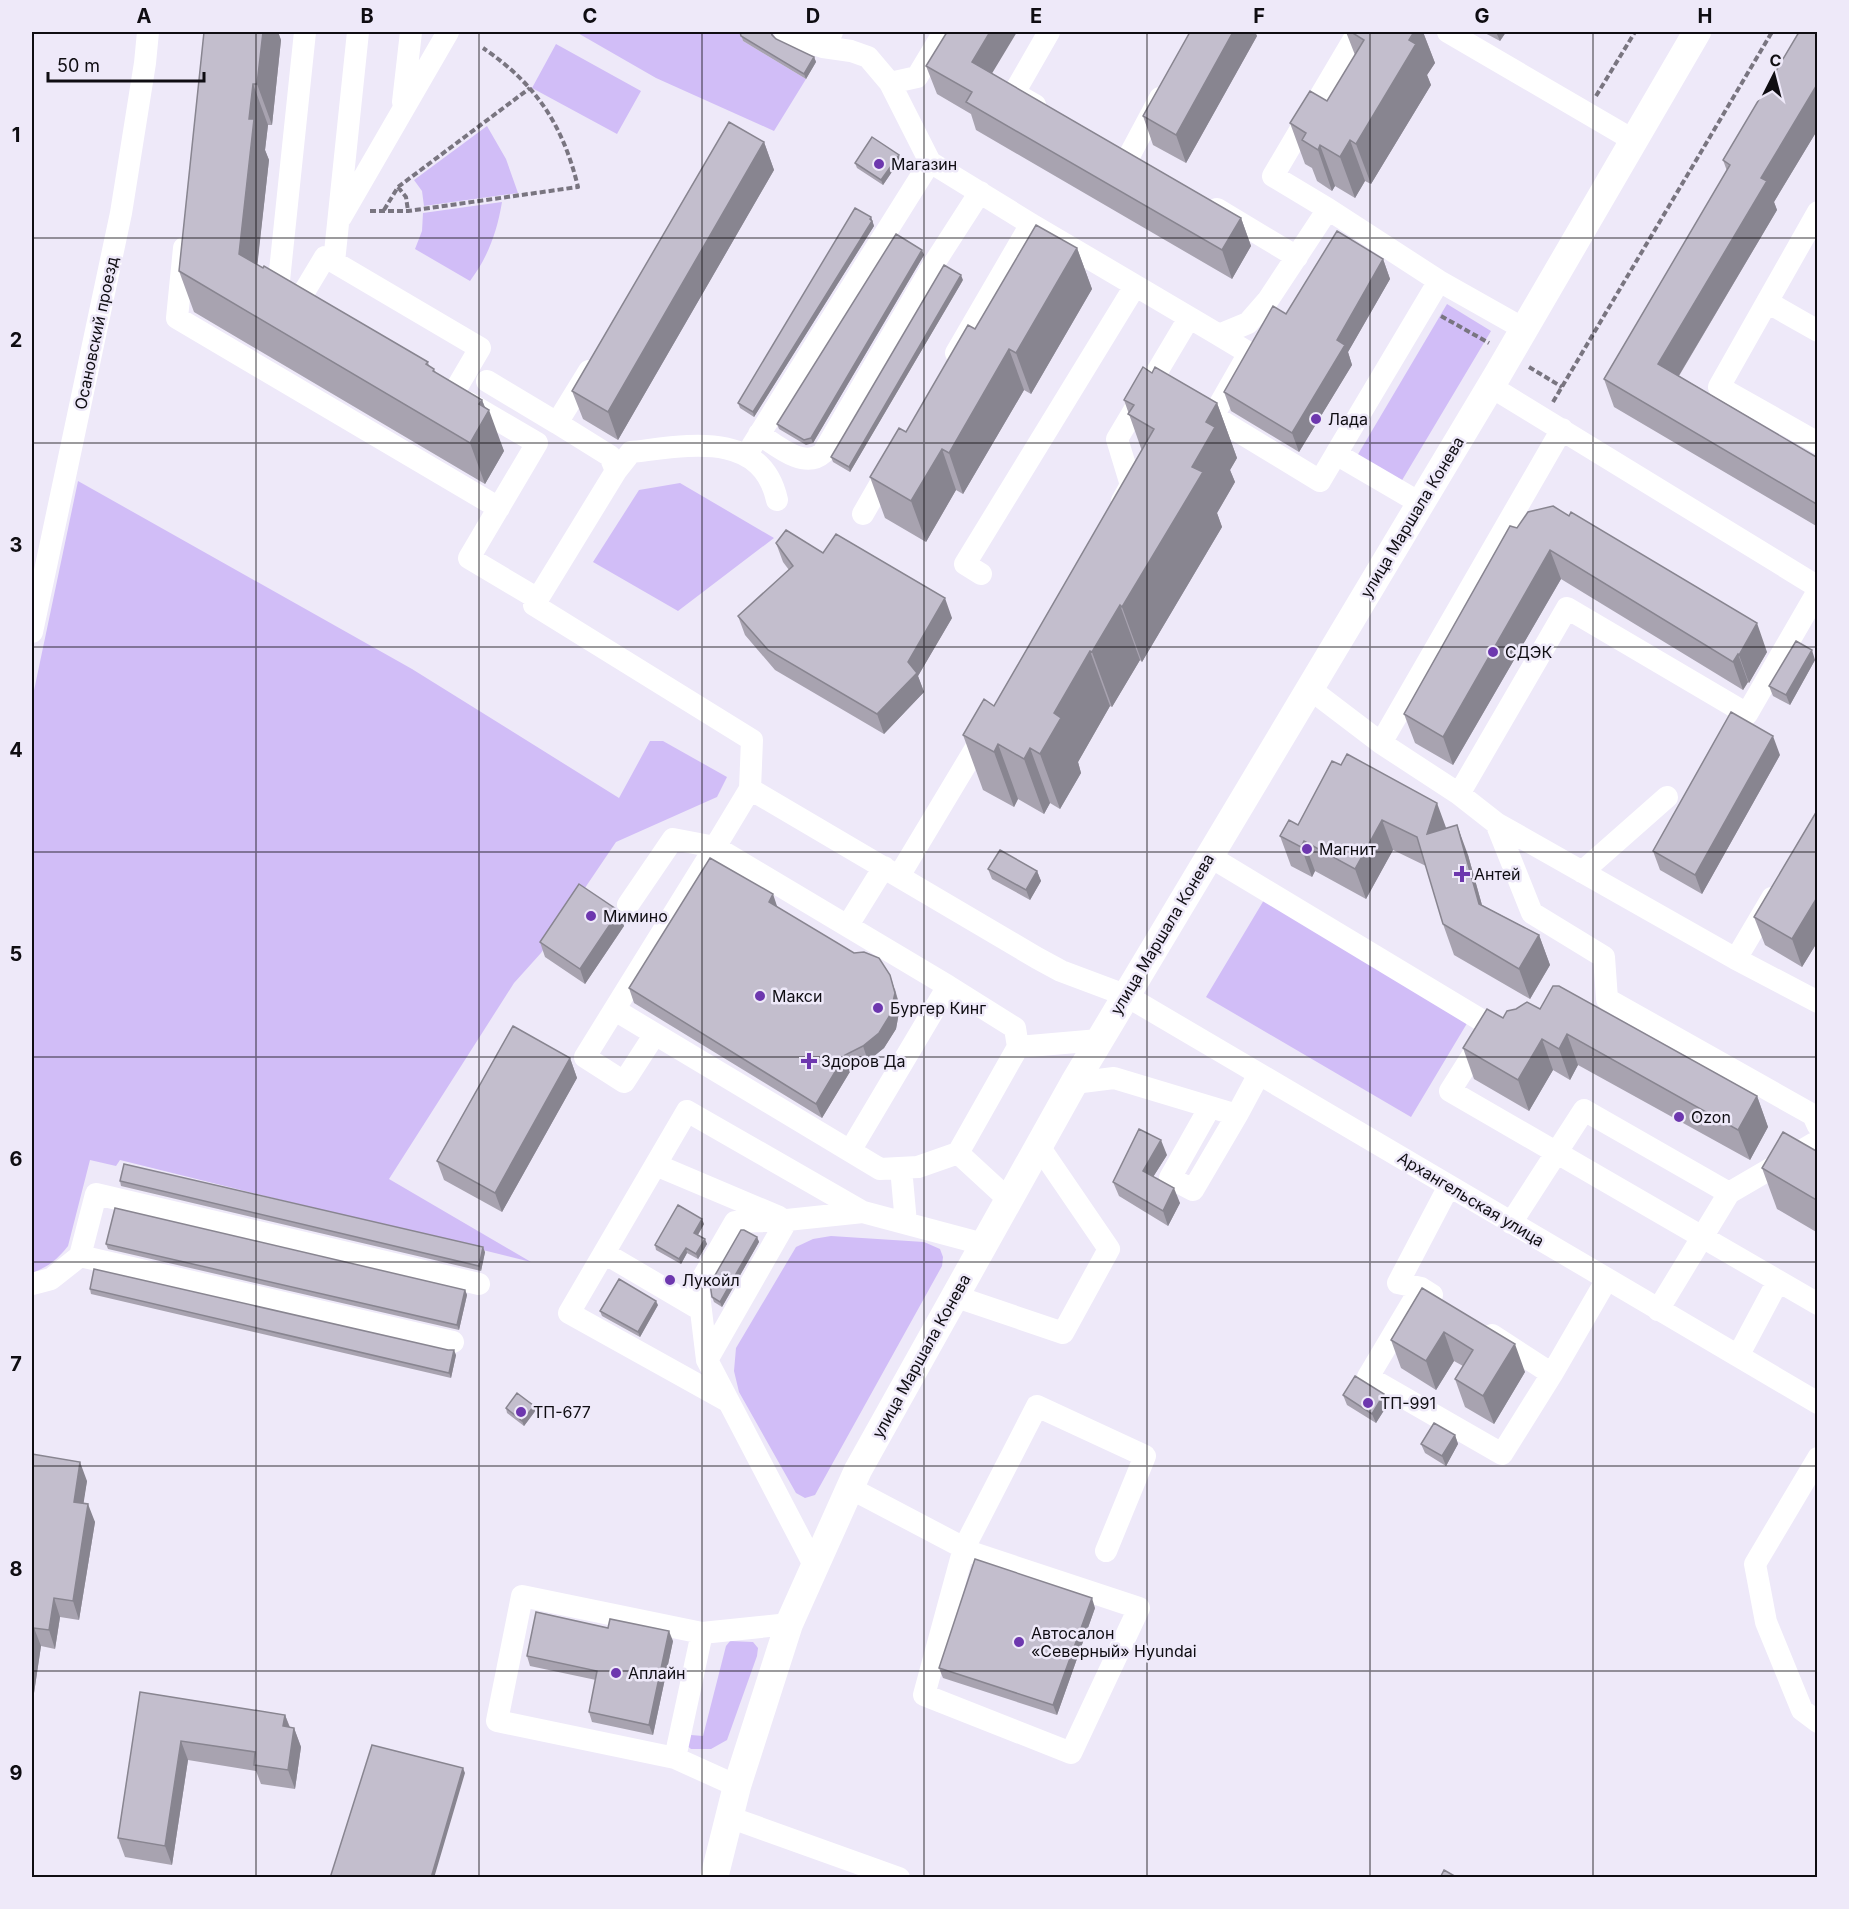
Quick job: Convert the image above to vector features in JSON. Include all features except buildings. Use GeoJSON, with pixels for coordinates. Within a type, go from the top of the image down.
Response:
{"type":"FeatureCollection","features":[{"type":"Feature","properties":{"kind":"main road","name":"улица Маршала Конева"},"geometry":{"type":"LineString","coordinates":[[714,1878],[737,1786],[789,1624],[858,1470],[1038,1145],[1125,995],[1524,329],[1697,32]]}},
{"type":"Feature","properties":{"kind":"street","name":"Осановский проезд"},"geometry":{"type":"LineString","coordinates":[[32,632],[121,213],[148,32]]}},
{"type":"Feature","properties":{"kind":"street"},"geometry":{"type":"LineString","coordinates":[[305,32],[278,290],[319,314]]}},
{"type":"Feature","properties":{"kind":"street"},"geometry":{"type":"LineString","coordinates":[[334,262],[357,32]]}},
{"type":"Feature","properties":{"kind":"street"},"geometry":{"type":"LineString","coordinates":[[403,110],[411,32]]}},
{"type":"Feature","properties":{"kind":"street"},"geometry":{"type":"LineString","coordinates":[[338,223],[448,32]]}},
{"type":"Feature","properties":{"kind":"street"},"geometry":{"type":"LineString","coordinates":[[785,32],[798,39],[827,39],[868,57],[890,83],[930,162],[1249,353]]}},
{"type":"Feature","properties":{"kind":"street"},"geometry":{"type":"LineString","coordinates":[[890,83],[917,77],[944,32]]}},
{"type":"Feature","properties":{"kind":"street"},"geometry":{"type":"LineString","coordinates":[[1049,32],[1014,93],[1056,116]]}},
{"type":"Feature","properties":{"kind":"street"},"geometry":{"type":"LineString","coordinates":[[1358,32],[1273,176],[1439,281],[1524,329]]}},
{"type":"Feature","properties":{"kind":"street"},"geometry":{"type":"LineString","coordinates":[[1448,32],[1633,140]]}},
{"type":"Feature","properties":{"kind":"street"},"geometry":{"type":"LineString","coordinates":[[1107,146],[1137,163],[1168,84]]}},
{"type":"Feature","properties":{"kind":"street"},"geometry":{"type":"LineString","coordinates":[[746,455],[930,162]]}},
{"type":"Feature","properties":{"kind":"street"},"geometry":{"type":"LineString","coordinates":[[759,434],[805,460],[816,458],[823,453],[935,262],[980,192]]}},
{"type":"Feature","properties":{"kind":"street"},"geometry":{"type":"LineString","coordinates":[[1204,201],[1297,257]]}},
{"type":"Feature","properties":{"kind":"street"},"geometry":{"type":"LineString","coordinates":[[1219,335],[1248,323],[1268,300],[1328,209]]}},
{"type":"Feature","properties":{"kind":"street"},"geometry":{"type":"LineString","coordinates":[[1818,212],[1719,387],[1818,443]]}},
{"type":"Feature","properties":{"kind":"street"},"geometry":{"type":"LineString","coordinates":[[186,222],[177,318],[499,508]]}},
{"type":"Feature","properties":{"kind":"street"},"geometry":{"type":"LineString","coordinates":[[947,369],[1031,224]]}},
{"type":"Feature","properties":{"kind":"street"},"geometry":{"type":"LineString","coordinates":[[298,302],[325,257],[480,348],[453,394]]}},
{"type":"Feature","properties":{"kind":"street"},"geometry":{"type":"LineString","coordinates":[[1248,323],[1249,353],[1213,416],[1320,481],[1439,281]]}},
{"type":"Feature","properties":{"kind":"street"},"geometry":{"type":"LineString","coordinates":[[981,574],[965,564],[1135,286]]}},
{"type":"Feature","properties":{"kind":"street"},"geometry":{"type":"LineString","coordinates":[[1767,302],[1818,331]]}},
{"type":"Feature","properties":{"kind":"street"},"geometry":{"type":"LineString","coordinates":[[1113,516],[1131,486],[1117,440],[1189,318]]}},
{"type":"Feature","properties":{"kind":"street"},"geometry":{"type":"LineString","coordinates":[[558,423],[600,352]]}},
{"type":"Feature","properties":{"kind":"street"},"geometry":{"type":"LineString","coordinates":[[432,381],[537,443],[469,558],[538,599]]}},
{"type":"Feature","properties":{"kind":"street"},"geometry":{"type":"LineString","coordinates":[[487,381],[610,456],[616,471]]}},
{"type":"Feature","properties":{"kind":"street"},"geometry":{"type":"LineString","coordinates":[[1459,794],[1567,608],[1747,714],[1818,589],[1490,386]]}},
{"type":"Feature","properties":{"kind":"street"},"geometry":{"type":"LineString","coordinates":[[1381,743],[1553,424]]}},
{"type":"Feature","properties":{"kind":"street"},"geometry":{"type":"LineString","coordinates":[[655,1034],[624,1082],[585,1057],[750,789],[752,740],[534,605],[616,471],[631,452],[676,447],[716,446],[731,449],[761,465],[769,476],[777,500]]}},
{"type":"Feature","properties":{"kind":"street"},"geometry":{"type":"LineString","coordinates":[[863,514],[899,452]]}},
{"type":"Feature","properties":{"kind":"street"},"geometry":{"type":"LineString","coordinates":[[1336,454],[1420,503]]}},
{"type":"Feature","properties":{"kind":"street"},"geometry":{"type":"LineString","coordinates":[[1310,689],[1381,743],[1459,794],[1496,824],[1736,959],[1818,1002]]}},
{"type":"Feature","properties":{"kind":"street"},"geometry":{"type":"LineString","coordinates":[[848,925],[892,872],[998,710]]}},
{"type":"Feature","properties":{"kind":"street","name":"Архангельская улица"},"geometry":{"type":"LineString","coordinates":[[750,789],[1061,971],[1125,995],[1818,1403]]}},
{"type":"Feature","properties":{"kind":"street"},"geometry":{"type":"LineString","coordinates":[[1582,872],[1667,797]]}},
{"type":"Feature","properties":{"kind":"street"},"geometry":{"type":"LineString","coordinates":[[1496,824],[1532,913],[1604,957],[1598,1000],[1813,1115],[1818,1126]]}},
{"type":"Feature","properties":{"kind":"street"},"geometry":{"type":"LineString","coordinates":[[615,1010],[880,1169],[918,1167],[958,1153],[1018,1047],[1014,1028],[848,925],[716,847],[673,838],[628,905]]}},
{"type":"Feature","properties":{"kind":"street"},"geometry":{"type":"LineString","coordinates":[[1209,856],[1501,1027],[1450,1090],[1818,1304]]}},
{"type":"Feature","properties":{"kind":"street"},"geometry":{"type":"LineString","coordinates":[[1736,959],[1783,879]]}},
{"type":"Feature","properties":{"kind":"street"},"geometry":{"type":"LineString","coordinates":[[850,1151],[948,986]]}},
{"type":"Feature","properties":{"kind":"street"},"geometry":{"type":"LineString","coordinates":[[1018,1047],[1099,1040]]}},
{"type":"Feature","properties":{"kind":"street"},"geometry":{"type":"LineString","coordinates":[[1210,1107],[1170,1178],[1193,1190],[1259,1074]]}},
{"type":"Feature","properties":{"kind":"street"},"geometry":{"type":"LineString","coordinates":[[1074,1083],[1114,1078],[1237,1115]]}},
{"type":"Feature","properties":{"kind":"street"},"geometry":{"type":"LineString","coordinates":[[1511,1223],[1584,1110],[1729,1193]]}},
{"type":"Feature","properties":{"kind":"street"},"geometry":{"type":"LineString","coordinates":[[729,1402],[569,1313],[687,1111],[863,1212],[983,1244]]}},
{"type":"Feature","properties":{"kind":"street"},"geometry":{"type":"LineString","coordinates":[[1658,1310],[1729,1193],[1818,1141]]}},
{"type":"Feature","properties":{"kind":"street"},"geometry":{"type":"LineString","coordinates":[[954,1296],[1063,1333],[1109,1249],[1038,1145]]}},
{"type":"Feature","properties":{"kind":"street"},"geometry":{"type":"LineString","coordinates":[[958,1153],[1008,1199]]}},
{"type":"Feature","properties":{"kind":"street"},"geometry":{"type":"LineString","coordinates":[[656,1166],[787,1220]]}},
{"type":"Feature","properties":{"kind":"street"},"geometry":{"type":"LineString","coordinates":[[900,1168],[906,1223]]}},
{"type":"Feature","properties":{"kind":"street"},"geometry":{"type":"LineString","coordinates":[[1449,1186],[1398,1283],[1421,1288],[1449,1306]]}},
{"type":"Feature","properties":{"kind":"street"},"geometry":{"type":"LineString","coordinates":[[32,1284],[51,1279],[80,1256],[96,1194],[479,1284]]}},
{"type":"Feature","properties":{"kind":"street"},"geometry":{"type":"LineString","coordinates":[[815,1567],[707,1360],[698,1286],[735,1222],[787,1220],[863,1212]]}},
{"type":"Feature","properties":{"kind":"street"},"geometry":{"type":"LineString","coordinates":[[707,1360],[787,1220]]}},
{"type":"Feature","properties":{"kind":"street"},"geometry":{"type":"LineString","coordinates":[[604,1252],[701,1310]]}},
{"type":"Feature","properties":{"kind":"street"},"geometry":{"type":"LineString","coordinates":[[80,1256],[453,1342]]}},
{"type":"Feature","properties":{"kind":"street"},"geometry":{"type":"LineString","coordinates":[[1421,1288],[1368,1377],[1502,1454],[1552,1374],[1606,1279]]}},
{"type":"Feature","properties":{"kind":"street"},"geometry":{"type":"LineString","coordinates":[[1738,1356],[1778,1281]]}},
{"type":"Feature","properties":{"kind":"street"},"geometry":{"type":"LineString","coordinates":[[1478,1325],[1552,1374]]}},
{"type":"Feature","properties":{"kind":"street"},"geometry":{"type":"LineString","coordinates":[[850,1488],[964,1548],[982,1556],[1139,1608],[1071,1753],[924,1695],[964,1548],[1037,1406],[1145,1456],[1106,1551]]}},
{"type":"Feature","properties":{"kind":"street"},"geometry":{"type":"LineString","coordinates":[[1818,1458],[1755,1564],[1766,1622],[1802,1710],[1818,1722]]}},
{"type":"Feature","properties":{"kind":"street"},"geometry":{"type":"LineString","coordinates":[[737,1786],[675,1758],[497,1721],[522,1596],[702,1632],[789,1624]]}},
{"type":"Feature","properties":{"kind":"street"},"geometry":{"type":"LineString","coordinates":[[675,1758],[702,1632]]}},
{"type":"Feature","properties":{"kind":"street"},"geometry":{"type":"LineString","coordinates":[[729,1816],[899,1878]]}},
{"type":"Feature","properties":{"kind":"path"},"geometry":{"type":"LineString","coordinates":[[1587,112],[1635,32]]}},
{"type":"Feature","properties":{"kind":"path"},"geometry":{"type":"LineString","coordinates":[[1553,424],[1772,32]]}},
{"type":"Feature","properties":{"kind":"path"},"geometry":{"type":"LineString","coordinates":[[483,48],[503,61],[531,88],[552,117],[572,163],[578,187],[408,212],[384,211],[398,187],[531,88]]}},
{"type":"Feature","properties":{"kind":"path"},"geometry":{"type":"LineString","coordinates":[[398,187],[406,197],[408,212]]}},
{"type":"Feature","properties":{"kind":"shaded area"},"geometry":{"type":"Polygon","coordinates":[[[576,32],[740,32],[743,41],[806,79],[774,131],[656,78],[576,32]]]}},
{"type":"Feature","properties":{"kind":"shaded area"},"geometry":{"type":"Polygon","coordinates":[[[556,44],[641,91],[617,134],[532,88],[556,44]]]}},
{"type":"Feature","properties":{"kind":"shaded area"},"geometry":{"type":"Polygon","coordinates":[[[487,126],[506,159],[518,193],[424,206],[422,191],[414,180],[487,126]]]}},
{"type":"Feature","properties":{"kind":"shaded area"},"geometry":{"type":"Polygon","coordinates":[[[502,202],[491,244],[470,281],[415,249],[422,231],[423,213],[502,202]]]}},
{"type":"Feature","properties":{"kind":"shaded area"},"geometry":{"type":"Polygon","coordinates":[[[1447,304],[1491,331],[1401,482],[1357,456],[1447,304]]]}},
{"type":"Feature","properties":{"kind":"shaded area"},"geometry":{"type":"Polygon","coordinates":[[[78,481],[412,669],[619,798],[650,741],[663,741],[727,777],[717,797],[616,842],[541,953],[514,983],[389,1179],[531,1262],[120,1160],[116,1166],[90,1160],[68,1246],[52,1262],[32,1273],[32,700],[78,481]]]}},
{"type":"Feature","properties":{"kind":"shaded area"},"geometry":{"type":"Polygon","coordinates":[[[680,483],[774,538],[678,611],[593,562],[639,490],[680,483]]]}},
{"type":"Feature","properties":{"kind":"shaded area"},"geometry":{"type":"Polygon","coordinates":[[[1264,900],[1469,1020],[1411,1117],[1206,997],[1264,900]]]}},
{"type":"Feature","properties":{"kind":"shaded area"},"geometry":{"type":"Polygon","coordinates":[[[831,1236],[924,1242],[940,1249],[943,1257],[942,1266],[815,1495],[805,1498],[796,1493],[739,1392],[734,1371],[736,1348],[796,1247],[813,1239],[831,1236]]]}},
{"type":"Feature","properties":{"kind":"shaded area"},"geometry":{"type":"Polygon","coordinates":[[[730,1641],[753,1642],[758,1648],[727,1740],[711,1749],[691,1749],[686,1745],[691,1735],[703,1736],[726,1646],[730,1641]]]}},
{"type":"Feature","properties":{"kind":"place","name":"Магазин"},"geometry":{"type":"Point","coordinates":[879,164]}},
{"type":"Feature","properties":{"kind":"place","name":"Лада"},"geometry":{"type":"Point","coordinates":[1316,419]}},
{"type":"Feature","properties":{"kind":"place","name":"СДЭК"},"geometry":{"type":"Point","coordinates":[1493,652]}},
{"type":"Feature","properties":{"kind":"place","name":"Магнит"},"geometry":{"type":"Point","coordinates":[1307,849]}},
{"type":"Feature","properties":{"kind":"place","name":"Антей"},"geometry":{"type":"Point","coordinates":[1462,874]}},
{"type":"Feature","properties":{"kind":"place","name":"Мимино"},"geometry":{"type":"Point","coordinates":[591,916]}},
{"type":"Feature","properties":{"kind":"place","name":"Макси"},"geometry":{"type":"Point","coordinates":[760,996]}},
{"type":"Feature","properties":{"kind":"place","name":"Бургер Кинг"},"geometry":{"type":"Point","coordinates":[878,1008]}},
{"type":"Feature","properties":{"kind":"place","name":"Здоров Да"},"geometry":{"type":"Point","coordinates":[809,1061]}},
{"type":"Feature","properties":{"kind":"place","name":"Ozon"},"geometry":{"type":"Point","coordinates":[1679,1117]}},
{"type":"Feature","properties":{"kind":"place","name":"Лукойл"},"geometry":{"type":"Point","coordinates":[670,1280]}},
{"type":"Feature","properties":{"kind":"place","name":"ТП-991"},"geometry":{"type":"Point","coordinates":[1368,1403]}},
{"type":"Feature","properties":{"kind":"place","name":"ТП-677"},"geometry":{"type":"Point","coordinates":[521,1412]}},
{"type":"Feature","properties":{"kind":"place","name":"Автосалон «Северный» Hyundai"},"geometry":{"type":"Point","coordinates":[1019,1642]}},
{"type":"Feature","properties":{"kind":"place","name":"Аплайн"},"geometry":{"type":"Point","coordinates":[616,1673]}}]}
